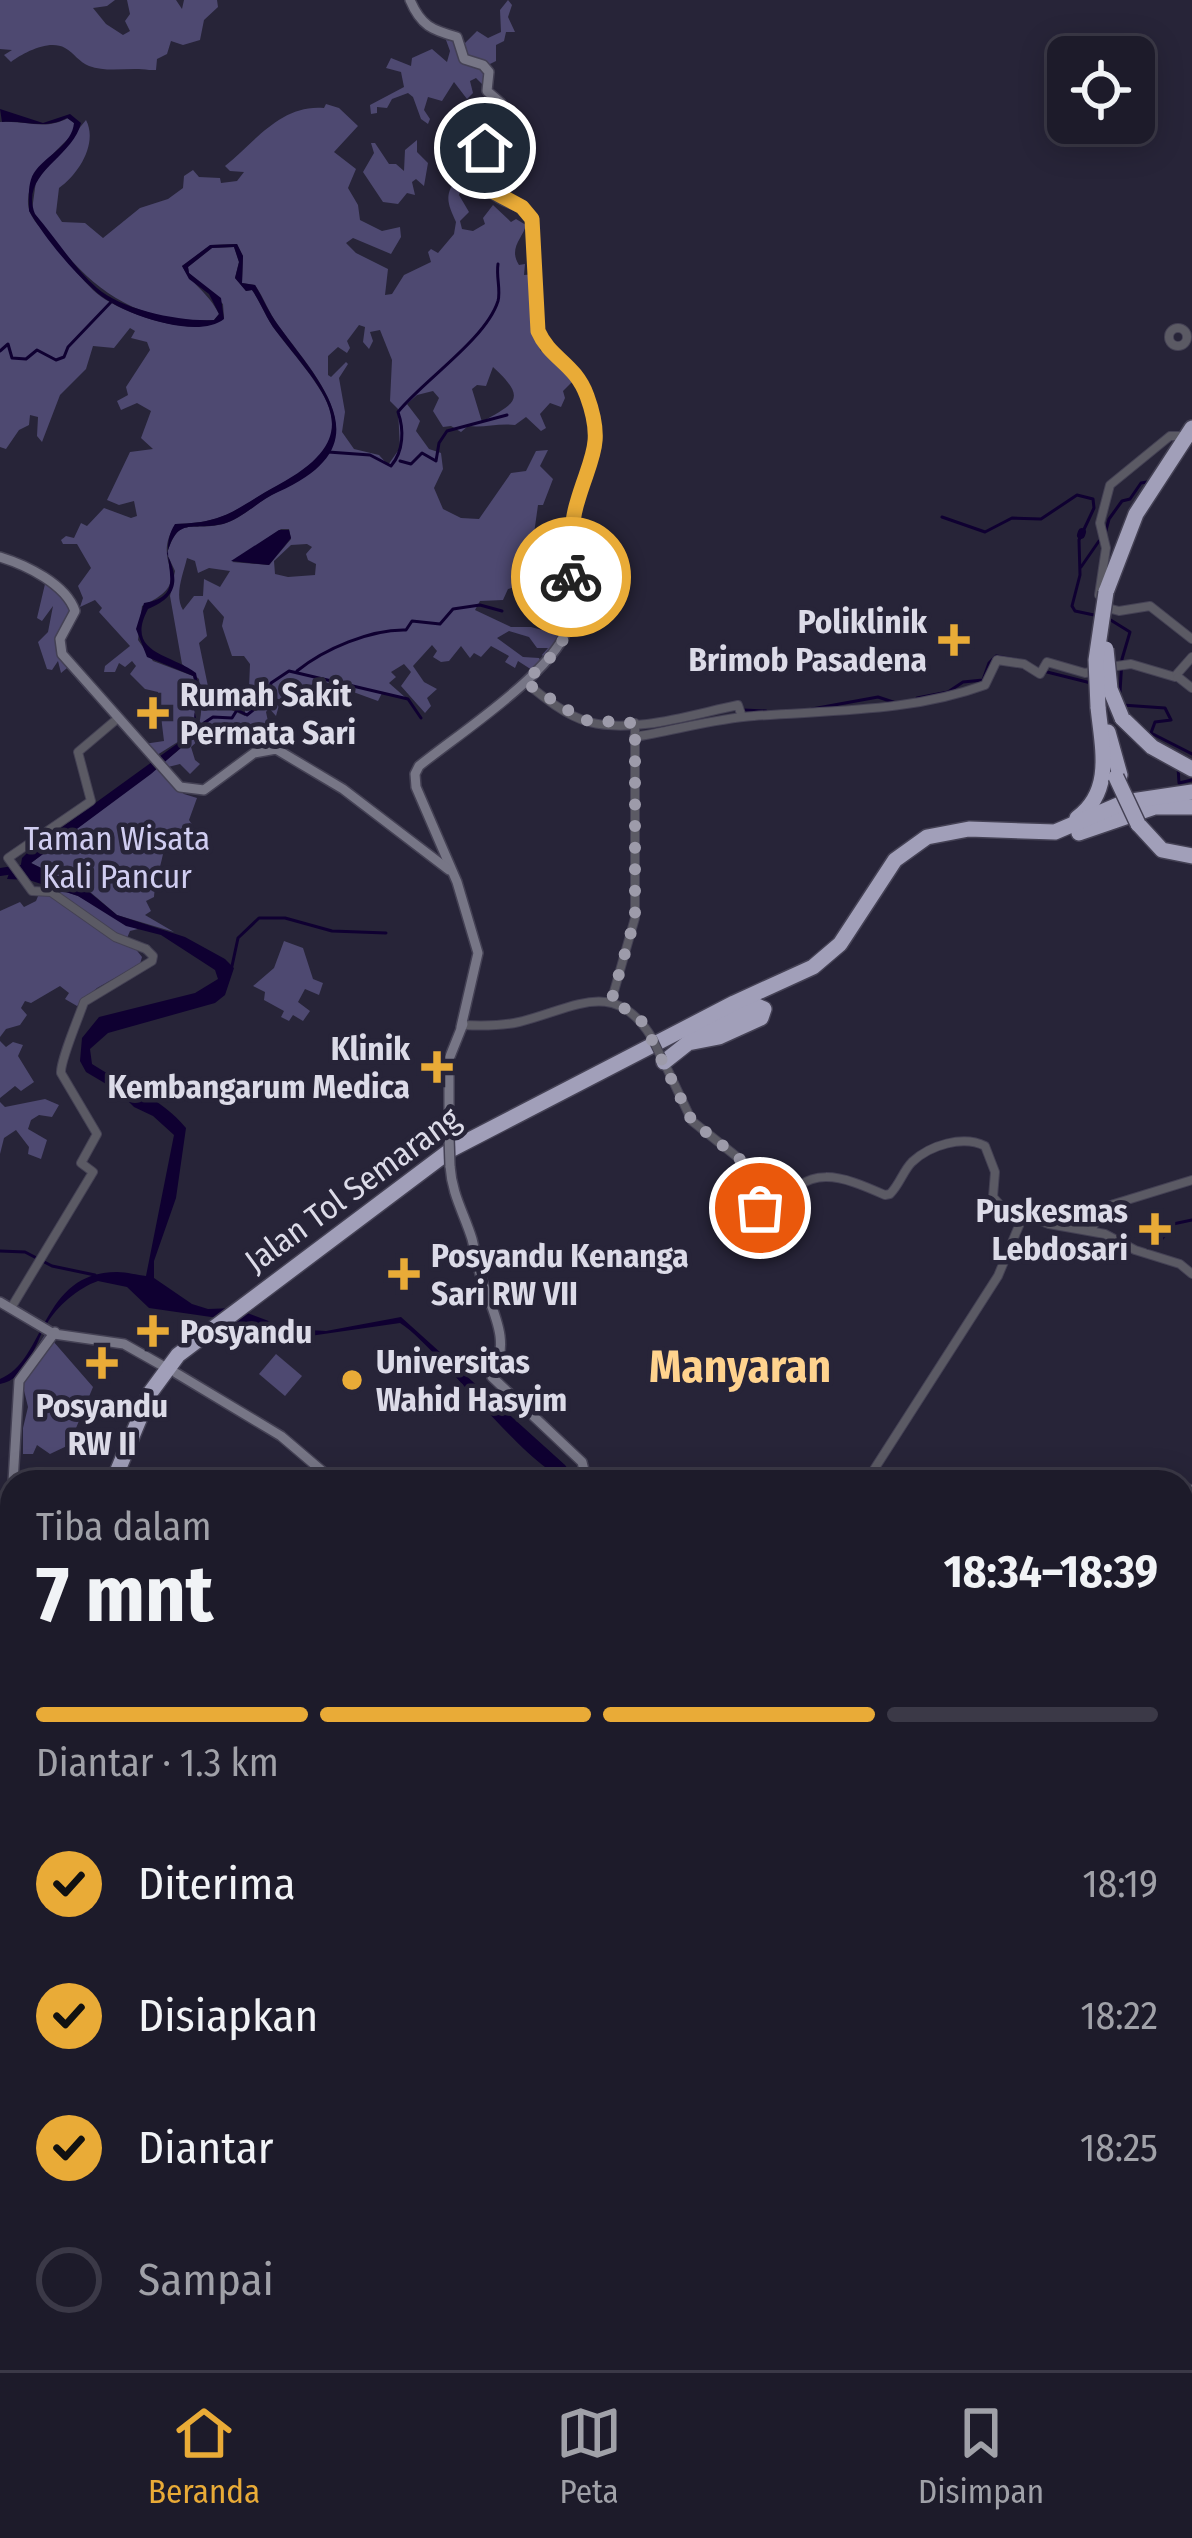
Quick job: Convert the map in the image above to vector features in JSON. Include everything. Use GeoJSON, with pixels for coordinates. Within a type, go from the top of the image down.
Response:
{"type":"FeatureCollection","features":[{"type":"Feature","properties":{"kind":"highway"},"geometry":{"type":"LineString","coordinates":[[1188,433],[1153,487],[1128,542],[1098,646],[1101,706],[1118,776],[1139,823],[1165,848],[1192,853]]}},
{"type":"Feature","properties":{"kind":"highway"},"geometry":{"type":"LineString","coordinates":[[927,837],[962,825],[1069,823],[1096,798],[1102,778],[1102,660],[1108,599]]}},
{"type":"Feature","properties":{"kind":"highway"},"geometry":{"type":"LineString","coordinates":[[1108,599],[1107,676],[1122,718],[1139,737],[1192,769]]}},
{"type":"Feature","properties":{"kind":"highway","name":"Jalan Tol Semarang"},"geometry":{"type":"LineString","coordinates":[[702,1020],[744,996],[803,972],[831,953],[895,860],[927,837],[969,829],[1055,832],[1125,802],[1192,794]]}},
{"type":"Feature","properties":{"kind":"highway","name":"Jalan Tol Semarang"},"geometry":{"type":"LineString","coordinates":[[120,1470],[154,1396],[196,1342],[468,1139],[825,963],[844,946],[890,873],[914,848],[940,836],[1055,836],[1131,805],[1192,794]]}},
{"type":"Feature","properties":{"kind":"highway"},"geometry":{"type":"LineString","coordinates":[[976,833],[1024,842],[1057,839],[1155,807],[1192,808]]}},
{"type":"Feature","properties":{"kind":"highway"},"geometry":{"type":"LineString","coordinates":[[663,1060],[688,1043],[728,1034],[761,1018],[764,1009],[757,1006],[711,1028],[702,1020]]}},
{"type":"Feature","properties":{"kind":"main road"},"geometry":{"type":"LineString","coordinates":[[410,0],[426,26],[438,34],[455,36],[464,58],[489,72],[487,91],[501,103],[502,118],[483,151],[486,180],[495,195],[518,204],[532,219],[538,331],[546,346],[578,376],[598,434],[595,458],[574,514],[568,626],[558,650],[419,766],[414,782],[474,932],[478,962],[478,978],[449,1059],[449,1137],[455,1201],[500,1329],[500,1360],[492,1377],[582,1462],[584,1470]]}},
{"type":"Feature","properties":{"kind":"main road"},"geometry":{"type":"LineString","coordinates":[[0,557],[31,570],[73,603],[75,611],[60,639],[60,650],[183,788],[204,790],[254,753],[276,749],[339,786],[453,873]]}},
{"type":"Feature","properties":{"kind":"main road"},"geometry":{"type":"LineString","coordinates":[[5,1305],[54,1333],[124,1344],[163,1366]]}},
{"type":"Feature","properties":{"kind":"main road"},"geometry":{"type":"LineString","coordinates":[[14,1470],[19,1381],[54,1333]]}},
{"type":"Feature","properties":{"kind":"main road"},"geometry":{"type":"LineString","coordinates":[[176,1373],[280,1436],[321,1470]]}},
{"type":"Feature","properties":{"kind":"street"},"geometry":{"type":"LineString","coordinates":[[1188,433],[1171,436],[1112,482],[1100,523],[1104,538],[1098,596],[1101,606],[1118,611],[1150,606],[1192,640]]}},
{"type":"Feature","properties":{"kind":"street"},"geometry":{"type":"LineString","coordinates":[[1177,676],[1192,657]]}},
{"type":"Feature","properties":{"kind":"street"},"geometry":{"type":"LineString","coordinates":[[634,737],[742,718],[897,707],[954,697],[986,685],[998,660],[1085,673],[1122,664],[1177,676],[1192,688]]}},
{"type":"Feature","properties":{"kind":"street"},"geometry":{"type":"LineString","coordinates":[[525,682],[583,720],[635,723],[738,705],[742,718]]}},
{"type":"Feature","properties":{"kind":"street"},"geometry":{"type":"LineString","coordinates":[[5,1305],[93,1172],[81,1163],[97,1138],[61,1073],[60,1061],[84,1002],[141,967],[146,949],[115,937],[51,892],[32,891],[9,860],[92,800],[78,752],[117,719]]}},
{"type":"Feature","properties":{"kind":"street"},"geometry":{"type":"LineString","coordinates":[[611,1002],[635,918],[635,723]]}},
{"type":"Feature","properties":{"kind":"street"},"geometry":{"type":"LineString","coordinates":[[461,1026],[519,1022],[566,1006],[611,1002],[634,1013],[652,1038],[692,1121],[746,1164],[758,1204],[767,1213],[777,1211],[790,1190],[816,1178],[845,1177],[890,1194],[922,1154],[972,1140],[985,1146],[994,1166],[995,1202],[1025,1216],[1092,1229],[1182,1265],[1192,1274]]}},
{"type":"Feature","properties":{"kind":"street"},"geometry":{"type":"LineString","coordinates":[[1092,1229],[1101,1208],[1192,1180]]}},
{"type":"Feature","properties":{"kind":"street"},"geometry":{"type":"LineString","coordinates":[[875,1470],[1001,1276],[1025,1216]]}},
{"type":"Feature","properties":{"kind":"green space"},"geometry":{"type":"Polygon","coordinates":[[[0,0],[115,0],[93,8],[123,35],[130,31],[125,21],[130,14],[127,0],[176,0],[182,9],[184,0],[217,0],[218,7],[204,20],[200,40],[183,45],[171,41],[167,54],[157,59],[156,70],[111,70],[89,66],[52,45],[11,62],[4,55],[12,50],[0,49],[0,0]]]}},
{"type":"Feature","properties":{"kind":"green space"},"geometry":{"type":"Polygon","coordinates":[[[508,0],[512,5],[508,17],[515,32],[506,32],[504,41],[496,45],[496,61],[488,65],[485,87],[476,78],[470,81],[473,93],[467,99],[454,82],[442,101],[428,97],[424,110],[428,124],[408,93],[371,114],[370,105],[404,87],[401,72],[386,68],[391,58],[411,66],[412,58],[432,49],[447,62],[446,40],[465,43],[477,31],[488,38],[501,32],[500,10],[508,0]]]}},
{"type":"Feature","properties":{"kind":"green space"},"geometry":{"type":"Polygon","coordinates":[[[326,104],[339,108],[358,126],[334,152],[356,169],[348,188],[360,220],[382,231],[400,227],[401,237],[391,254],[353,238],[346,243],[388,269],[385,295],[392,294],[404,275],[431,262],[428,252],[438,253],[454,234],[456,222],[448,196],[456,180],[463,185],[459,195],[469,212],[460,221],[462,229],[473,231],[485,224],[483,218],[493,205],[511,222],[516,219],[526,225],[516,259],[519,265],[525,264],[524,275],[535,274],[540,350],[572,382],[563,391],[561,407],[550,403],[540,414],[546,428],[541,431],[526,417],[515,425],[468,426],[461,432],[443,427],[433,411],[439,398],[433,391],[407,404],[420,421],[416,431],[429,449],[441,453],[443,469],[434,488],[443,509],[461,518],[479,519],[511,473],[526,471],[536,451],[548,450],[540,466],[553,479],[543,505],[538,505],[533,541],[540,543],[539,555],[529,562],[526,584],[508,589],[503,600],[480,601],[475,610],[511,627],[561,635],[545,658],[542,655],[548,648],[537,648],[529,637],[509,631],[497,638],[523,657],[539,658],[541,662],[532,670],[518,661],[515,668],[505,662],[509,656],[491,646],[481,657],[474,653],[470,658],[461,646],[449,661],[441,662],[433,657],[437,651],[432,645],[413,666],[424,682],[437,689],[427,698],[431,706],[425,713],[401,686],[411,672],[404,664],[391,672],[396,677],[389,683],[406,698],[382,693],[378,701],[323,681],[314,682],[297,701],[291,701],[249,688],[250,664],[244,656],[232,656],[222,626],[224,617],[208,599],[203,611],[207,636],[199,643],[210,696],[245,716],[245,709],[255,710],[259,702],[279,705],[276,716],[269,708],[266,712],[270,731],[261,733],[274,747],[255,751],[213,727],[191,747],[200,764],[190,774],[180,764],[168,767],[162,763],[192,736],[201,708],[199,679],[182,664],[170,596],[175,571],[167,554],[171,542],[181,529],[230,522],[309,474],[328,454],[335,434],[334,413],[312,370],[255,285],[242,283],[243,256],[237,244],[211,245],[182,266],[215,306],[219,314],[214,320],[154,314],[107,292],[68,257],[32,210],[36,181],[86,120],[88,148],[73,175],[59,188],[56,213],[62,222],[85,223],[103,238],[140,208],[168,199],[183,188],[184,176],[193,170],[199,177],[220,178],[221,183],[237,181],[244,172],[225,166],[258,136],[295,112],[326,104]],[[359,325],[347,341],[347,353],[338,347],[328,356],[331,377],[348,364],[339,378],[345,412],[342,432],[354,449],[379,455],[388,465],[400,448],[398,409],[390,401],[392,360],[380,330],[370,332],[369,349],[363,342],[365,327],[359,325]],[[493,367],[486,386],[472,389],[482,422],[509,405],[514,394],[493,367]],[[281,529],[232,562],[269,565],[291,539],[289,529],[281,529]],[[307,544],[291,545],[274,561],[275,574],[315,575],[316,564],[306,554],[312,547],[307,544]],[[187,558],[179,591],[183,610],[194,596],[203,596],[204,579],[220,587],[230,571],[209,568],[198,573],[195,561],[187,558]]]}},
{"type":"Feature","properties":{"kind":"green space"},"geometry":{"type":"Polygon","coordinates":[[[68,118],[74,132],[38,170],[28,206],[35,222],[82,278],[104,298],[137,315],[176,325],[212,324],[224,318],[223,304],[188,267],[212,248],[234,247],[239,262],[235,278],[246,291],[252,290],[330,412],[332,430],[325,448],[308,466],[231,513],[176,524],[167,550],[171,579],[168,588],[142,606],[138,640],[153,661],[193,676],[195,713],[192,733],[157,755],[144,744],[164,741],[158,692],[145,689],[130,674],[136,666],[132,661],[125,667],[119,663],[115,672],[104,672],[130,646],[99,612],[102,608],[95,600],[80,607],[83,598],[78,586],[91,568],[77,544],[61,540],[74,538],[81,523],[87,526],[104,508],[137,516],[134,501],[119,505],[107,500],[130,452],[153,449],[141,438],[151,411],[137,403],[121,410],[117,401],[128,395],[126,387],[150,350],[147,342],[131,338],[135,331],[130,328],[114,348],[93,346],[86,369],[60,395],[42,442],[37,436],[38,417],[30,415],[29,425],[19,430],[6,449],[0,447],[0,122],[43,124],[68,118]]]}},
{"type":"Feature","properties":{"kind":"green space"},"geometry":{"type":"Polygon","coordinates":[[[417,140],[417,152],[428,163],[424,186],[416,179],[412,182],[415,195],[407,193],[398,204],[383,202],[363,172],[374,153],[371,143],[389,164],[404,171],[405,150],[417,140]]]}},
{"type":"Feature","properties":{"kind":"green space"},"geometry":{"type":"Polygon","coordinates":[[[45,584],[73,606],[58,636],[57,651],[91,696],[67,668],[61,673],[58,661],[52,670],[47,669],[38,642],[48,632],[53,606],[42,621],[37,618],[45,584]]]}},
{"type":"Feature","properties":{"kind":"green space","name":"Taman Wisata Kali Pancur"},"geometry":{"type":"Polygon","coordinates":[[[157,768],[184,794],[197,798],[189,820],[193,826],[163,854],[154,897],[146,901],[151,911],[145,915],[174,932],[117,915],[89,891],[31,863],[157,768]]]}},
{"type":"Feature","properties":{"kind":"green space"},"geometry":{"type":"Polygon","coordinates":[[[43,884],[78,896],[138,929],[127,938],[142,957],[140,964],[97,988],[77,1006],[65,999],[69,993],[60,986],[31,1003],[25,1001],[21,1008],[27,1015],[0,1037],[0,911],[36,901],[43,884]]]}},
{"type":"Feature","properties":{"kind":"green space"},"geometry":{"type":"Polygon","coordinates":[[[284,941],[303,948],[313,979],[323,983],[319,995],[305,989],[298,1002],[310,1011],[303,1021],[293,1015],[289,1021],[281,1017],[284,1011],[264,1000],[265,992],[253,986],[274,968],[284,941]]]}},
{"type":"Feature","properties":{"kind":"green space"},"geometry":{"type":"Polygon","coordinates":[[[0,1041],[6,1047],[13,1042],[23,1045],[18,1056],[34,1082],[21,1091],[15,1086],[0,1098],[0,1041]]]}},
{"type":"Feature","properties":{"kind":"green space"},"geometry":{"type":"Polygon","coordinates":[[[45,1099],[59,1105],[52,1117],[39,1115],[31,1120],[28,1129],[47,1140],[41,1159],[28,1154],[29,1147],[16,1130],[4,1138],[0,1154],[0,1102],[5,1107],[45,1099]]]}},
{"type":"Feature","properties":{"kind":"green space"},"geometry":{"type":"Polygon","coordinates":[[[46,1333],[93,1387],[69,1445],[50,1454],[37,1445],[33,1454],[23,1454],[28,1407],[20,1374],[46,1333]]]}},
{"type":"Feature","properties":{"kind":"green space"},"geometry":{"type":"Polygon","coordinates":[[[276,1354],[302,1376],[285,1396],[259,1374],[276,1354]]]}},
{"type":"Feature","properties":{"kind":"shaded area"},"geometry":{"type":"Polygon","coordinates":[[[0,109],[43,123],[70,114],[81,123],[68,146],[40,176],[32,200],[35,214],[72,262],[108,296],[152,313],[214,320],[219,314],[209,294],[189,279],[182,266],[210,245],[237,244],[243,256],[242,283],[255,285],[312,371],[334,414],[336,435],[329,455],[310,474],[230,522],[181,530],[168,551],[175,524],[230,513],[307,466],[324,448],[332,430],[330,412],[310,374],[272,326],[252,290],[246,291],[235,278],[239,262],[234,247],[212,248],[188,267],[189,273],[221,298],[224,319],[212,325],[158,321],[120,307],[94,290],[58,252],[29,211],[33,174],[65,143],[74,123],[67,118],[43,124],[2,122],[0,109]]]}},
{"type":"Feature","properties":{"kind":"shaded area"},"geometry":{"type":"Polygon","coordinates":[[[279,530],[289,530],[291,538],[269,565],[231,561],[279,530]]]}},
{"type":"Feature","properties":{"kind":"shaded area"},"geometry":{"type":"Polygon","coordinates":[[[168,557],[173,587],[165,599],[148,609],[142,635],[154,651],[196,673],[201,699],[195,708],[193,676],[147,657],[136,629],[144,603],[167,592],[168,557]]]}},
{"type":"Feature","properties":{"kind":"shaded area"},"geometry":{"type":"Polygon","coordinates":[[[195,712],[199,732],[151,774],[31,863],[88,891],[117,915],[185,937],[234,968],[225,995],[215,1003],[108,1033],[90,1049],[92,1064],[154,1100],[186,1128],[176,1198],[154,1261],[154,1278],[192,1304],[234,1308],[290,1329],[326,1331],[401,1317],[569,1470],[550,1470],[537,1461],[400,1323],[289,1339],[218,1318],[149,1308],[127,1287],[98,1281],[62,1305],[23,1369],[0,1384],[27,1355],[58,1301],[73,1286],[92,1276],[117,1272],[146,1276],[174,1135],[86,1072],[80,1061],[82,1038],[99,1017],[195,993],[218,979],[215,970],[161,935],[126,926],[78,896],[29,880],[7,879],[10,871],[20,870],[29,851],[192,733],[195,712]]]}},
{"type":"Feature","properties":{"kind":"waterway"},"geometry":{"type":"LineString","coordinates":[[328,452],[370,455],[391,466],[402,440],[398,412],[481,330],[499,297],[498,264]]}},
{"type":"Feature","properties":{"kind":"waterway"},"geometry":{"type":"LineString","coordinates":[[0,351],[8,344],[12,358],[26,359],[37,350],[56,360],[64,357],[112,301]]}},
{"type":"Feature","properties":{"kind":"waterway"},"geometry":{"type":"LineString","coordinates":[[400,461],[411,464],[422,453],[436,461],[447,431],[507,415]]}},
{"type":"Feature","properties":{"kind":"waterway"},"geometry":{"type":"LineString","coordinates":[[1105,534],[1122,501],[1147,482]]}},
{"type":"Feature","properties":{"kind":"waterway"},"geometry":{"type":"LineString","coordinates":[[942,517],[985,532],[1012,518],[1041,519],[1077,495],[1093,499],[1094,508],[1079,540],[1080,575],[1072,606],[1094,615]]}},
{"type":"Feature","properties":{"kind":"waterway"},"geometry":{"type":"LineString","coordinates":[[1081,567],[1099,541]]}},
{"type":"Feature","properties":{"kind":"waterway"},"geometry":{"type":"LineString","coordinates":[[297,671],[334,648],[363,637],[406,630],[412,621],[440,624],[453,609],[480,605],[502,611]]}},
{"type":"Feature","properties":{"kind":"waterway"},"geometry":{"type":"LineString","coordinates":[[1109,619],[1130,632],[1120,692]]}},
{"type":"Feature","properties":{"kind":"waterway"},"geometry":{"type":"LineString","coordinates":[[917,698],[983,680],[996,656],[1019,660]]}},
{"type":"Feature","properties":{"kind":"waterway"},"geometry":{"type":"LineString","coordinates":[[196,731],[203,731],[204,723],[213,717],[232,718],[237,710],[247,715],[257,707],[254,703],[268,698],[271,683],[289,671],[408,699],[421,718]]}},
{"type":"Feature","properties":{"kind":"waterway"},"geometry":{"type":"LineString","coordinates":[[1043,671],[1091,683]]}},
{"type":"Feature","properties":{"kind":"waterway"},"geometry":{"type":"LineString","coordinates":[[812,709],[878,697],[896,703]]}},
{"type":"Feature","properties":{"kind":"waterway"},"geometry":{"type":"LineString","coordinates":[[1122,705],[1165,708],[1171,720],[1155,722],[1151,733],[1192,754]]}},
{"type":"Feature","properties":{"kind":"waterway"},"geometry":{"type":"LineString","coordinates":[[744,710],[766,711]]}},
{"type":"Feature","properties":{"kind":"waterway"},"geometry":{"type":"LineString","coordinates":[[1178,767],[1179,783],[1192,780]]}},
{"type":"Feature","properties":{"kind":"waterway"},"geometry":{"type":"LineString","coordinates":[[0,872],[20,869]]}},
{"type":"Feature","properties":{"kind":"waterway"},"geometry":{"type":"LineString","coordinates":[[232,966],[238,938],[259,918],[285,918],[332,931],[386,933]]}},
{"type":"Feature","properties":{"kind":"waterway"},"geometry":{"type":"LineString","coordinates":[[1158,1244],[1173,1224],[1192,1220]]}},
{"type":"Feature","properties":{"kind":"waterway"},"geometry":{"type":"LineString","coordinates":[[0,1251],[25,1252],[52,1266],[95,1275]]}},
{"type":"Feature","properties":{"kind":"way so far"},"geometry":{"type":"LineString","coordinates":[[571,577],[567,631],[558,650],[525,682],[577,718],[635,723],[635,918],[611,1002],[634,1013],[644,1024],[692,1121],[746,1164],[760,1208]]}},
{"type":"Feature","properties":{"kind":"place","name":"Poliklinik Brimob Pasadena"},"geometry":{"type":"Point","coordinates":[954,640]}},
{"type":"Feature","properties":{"kind":"place","name":"Rumah Sakit Permata Sari"},"geometry":{"type":"Point","coordinates":[153,713]}},
{"type":"Feature","properties":{"kind":"place","name":"Klinik Kembangarum Medica"},"geometry":{"type":"Point","coordinates":[437,1067]}},
{"type":"Feature","properties":{"kind":"place","name":"Puskesmas Lebdosari"},"geometry":{"type":"Point","coordinates":[1155,1229]}},
{"type":"Feature","properties":{"kind":"place","name":"Posyandu Kenanga Sari RW VII"},"geometry":{"type":"Point","coordinates":[404,1274]}},
{"type":"Feature","properties":{"kind":"place","name":"Posyandu"},"geometry":{"type":"Point","coordinates":[153,1331]}},
{"type":"Feature","properties":{"kind":"place","name":"Posyandu RW II"},"geometry":{"type":"Point","coordinates":[102,1363]}},
{"type":"Feature","properties":{"kind":"place","name":"Universitas Wahid Hasyim"},"geometry":{"type":"Point","coordinates":[352,1380]}},
{"type":"Feature","properties":{"kind":"district","name":"Manyaran"},"geometry":{"type":"Point","coordinates":[740,1366]}},
{"type":"Feature","properties":{"kind":"route"},"geometry":{"type":"LineString","coordinates":[[485,148],[482,164],[490,190],[522,207],[532,219],[538,331],[546,346],[578,376],[598,434],[592,469],[574,514],[571,577]]}}]}
